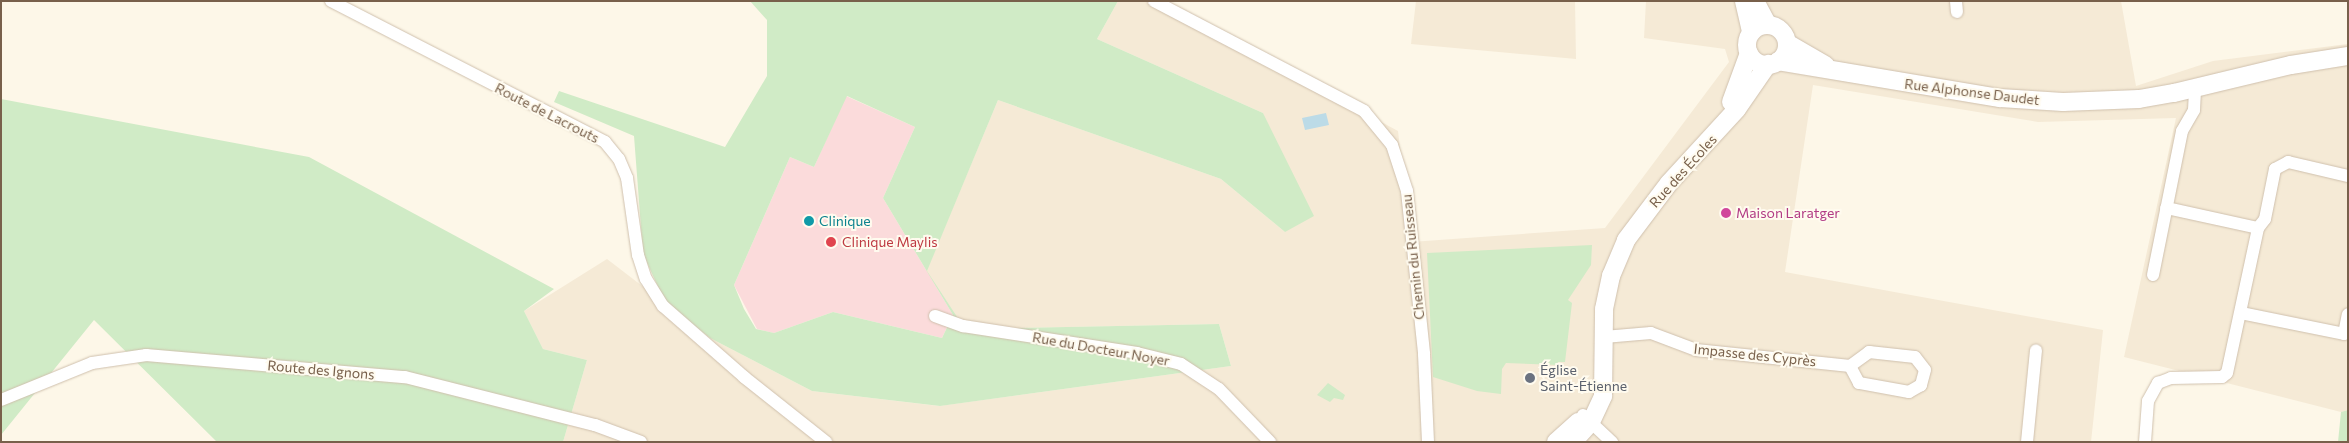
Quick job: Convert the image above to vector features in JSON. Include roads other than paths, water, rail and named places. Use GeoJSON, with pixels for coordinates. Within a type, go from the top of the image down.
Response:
{"type":"FeatureCollection","features":[{"type":"Feature","properties":{"kind":"street","name":"Route de Lacrouts"},"geometry":{"type":"LineString","coordinates":[[331,1],[605,142],[619,159],[627,178],[638,255],[646,279],[663,306],[744,377],[826,442]]}},
{"type":"Feature","properties":{"kind":"street","name":"Chemin du Ruisseau"},"geometry":{"type":"LineString","coordinates":[[1154,1],[1364,111],[1392,145],[1407,191],[1424,354],[1428,442]]}},
{"type":"Feature","properties":{"kind":"street"},"geometry":{"type":"LineString","coordinates":[[1744,1],[1751,32],[1747,42],[1749,53],[1759,62],[1773,63],[1785,54],[1787,43],[1779,28],[1768,25],[1751,32]]}},
{"type":"Feature","properties":{"kind":"street"},"geometry":{"type":"LineString","coordinates":[[1755,1],[1768,25]]}},
{"type":"Feature","properties":{"kind":"street","name":"Rue Alphonse Daudet"},"geometry":{"type":"LineString","coordinates":[[1787,43],[1834,71]]}},
{"type":"Feature","properties":{"kind":"street","name":"Rue des Écoles"},"geometry":{"type":"LineString","coordinates":[[1720,130],[1749,53]]}},
{"type":"Feature","properties":{"kind":"street","name":"Rue Alphonse Daudet"},"geometry":{"type":"LineString","coordinates":[[1773,63],[2034,101],[2123,100],[2195,89],[2291,65],[2348,56]]}},
{"type":"Feature","properties":{"kind":"street","name":"Rue des Écoles"},"geometry":{"type":"LineString","coordinates":[[1573,442],[1587,418],[1604,344],[1606,293],[1626,240],[1669,182],[1720,130],[1773,63]]}},
{"type":"Feature","properties":{"kind":"street"},"geometry":{"type":"LineString","coordinates":[[2153,275],[2182,131],[2194,110],[2195,89]]}},
{"type":"Feature","properties":{"kind":"street"},"geometry":{"type":"LineString","coordinates":[[2145,442],[2152,390],[2158,383],[2171,378],[2222,377],[2227,373],[2235,327],[2241,313],[2258,228],[2265,219],[2276,169],[2288,162],[2348,176]]}},
{"type":"Feature","properties":{"kind":"street"},"geometry":{"type":"LineString","coordinates":[[2166,208],[2258,228]]}},
{"type":"Feature","properties":{"kind":"street"},"geometry":{"type":"LineString","coordinates":[[2241,313],[2344,334],[2348,314]]}},
{"type":"Feature","properties":{"kind":"street","name":"Rue du Docteur Noyer"},"geometry":{"type":"LineString","coordinates":[[935,316],[963,326],[1137,353],[1181,364],[1219,389],[1270,442]]}},
{"type":"Feature","properties":{"kind":"street","name":"Impasse des Cyprès"},"geometry":{"type":"LineString","coordinates":[[1604,344],[1651,333],[1696,350],[1850,366]]}},
{"type":"Feature","properties":{"kind":"street"},"geometry":{"type":"LineString","coordinates":[[2027,442],[2036,350]]}},
{"type":"Feature","properties":{"kind":"street"},"geometry":{"type":"LineString","coordinates":[[1869,352],[1915,357],[1923,365],[1925,376],[1919,388],[1909,392],[1866,387],[1859,383],[1850,366],[1869,352]]}},
{"type":"Feature","properties":{"kind":"street","name":"Route des Ignons"},"geometry":{"type":"LineString","coordinates":[[1,400],[92,363],[146,355],[405,377],[595,425],[641,442]]}},
{"type":"Feature","properties":{"kind":"street"},"geometry":{"type":"LineString","coordinates":[[1587,418],[1612,442]]}},
{"type":"Feature","properties":{"kind":"street","name":"Rue des Écoles"},"geometry":{"type":"LineString","coordinates":[[1556,442],[1587,418]]}},
{"type":"Feature","properties":{"kind":"water"},"geometry":{"type":"Polygon","coordinates":[[[1326,113],[1329,125],[1305,130],[1302,118],[1326,113]]]}},
{"type":"Feature","properties":{"kind":"place","name":"Maison Laratger"},"geometry":{"type":"Point","coordinates":[1726,213]}},
{"type":"Feature","properties":{"kind":"place","name":"Clinique"},"geometry":{"type":"Point","coordinates":[809,221]}},
{"type":"Feature","properties":{"kind":"place","name":"Clinique Maylis"},"geometry":{"type":"Point","coordinates":[831,242]}},
{"type":"Feature","properties":{"kind":"place","name":"Église Saint-Étienne"},"geometry":{"type":"Point","coordinates":[1530,378]}}]}
